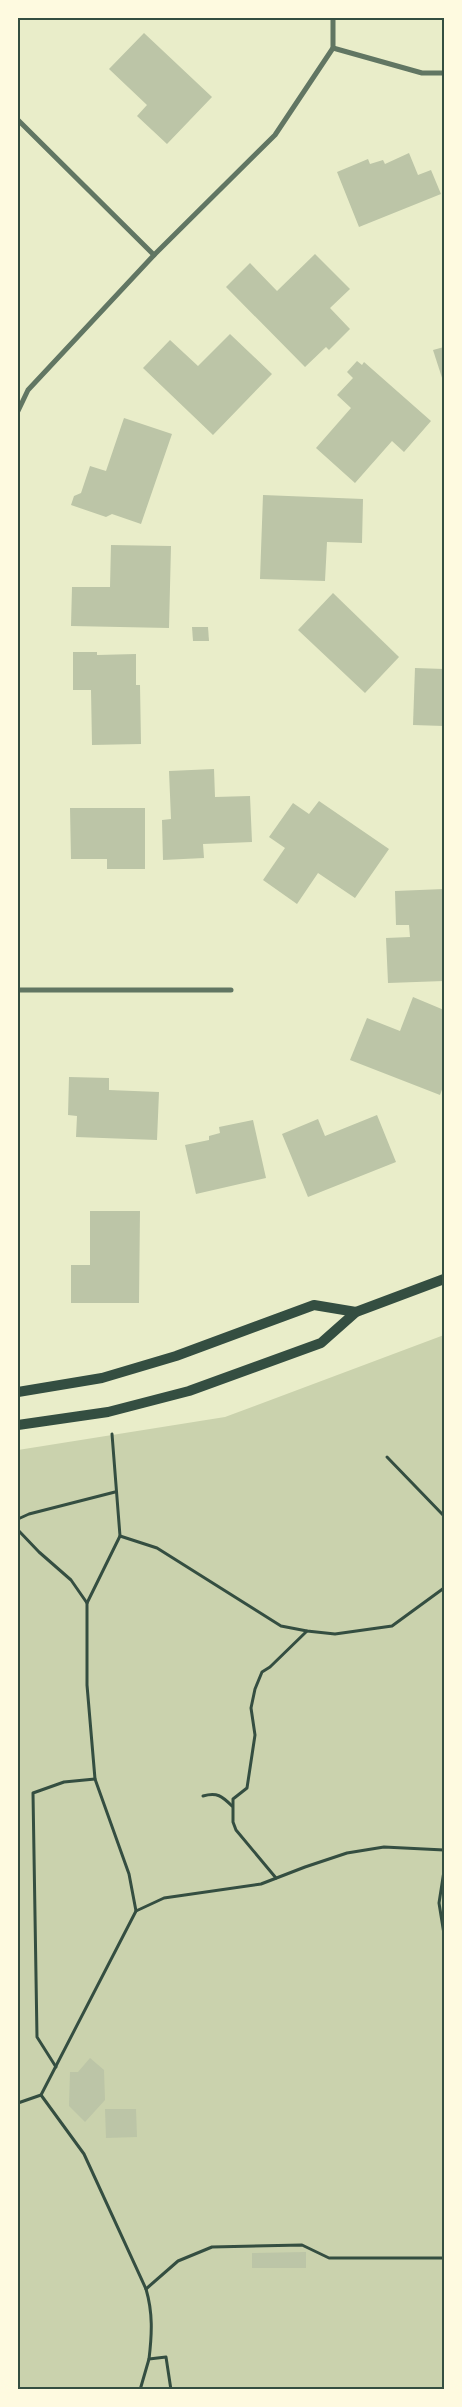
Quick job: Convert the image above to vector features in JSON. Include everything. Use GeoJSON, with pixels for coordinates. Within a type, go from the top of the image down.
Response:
{"type":"FeatureCollection","features":[{"type":"Feature","properties":{"kind":"main road"},"geometry":{"type":"LineString","coordinates":[[18,1425],[108,1412],[189,1391],[321,1343],[356,1312],[444,1279]]}},
{"type":"Feature","properties":{"kind":"main road"},"geometry":{"type":"LineString","coordinates":[[18,1392],[102,1378],[176,1356],[314,1305],[356,1312]]}},
{"type":"Feature","properties":{"kind":"street"},"geometry":{"type":"LineString","coordinates":[[18,411],[28,390],[154,255],[275,135],[333,48],[333,18]]}},
{"type":"Feature","properties":{"kind":"street"},"geometry":{"type":"LineString","coordinates":[[333,48],[422,73],[444,73]]}},
{"type":"Feature","properties":{"kind":"street"},"geometry":{"type":"LineString","coordinates":[[18,120],[154,255]]}},
{"type":"Feature","properties":{"kind":"street"},"geometry":{"type":"LineString","coordinates":[[18,990],[231,990]]}},
{"type":"Feature","properties":{"kind":"path"},"geometry":{"type":"LineString","coordinates":[[111,1430],[116,1469],[115,1492],[120,1536],[87,1604],[86,1685],[95,1779],[128,1874],[136,1911]]}},
{"type":"Feature","properties":{"kind":"path"},"geometry":{"type":"LineString","coordinates":[[387,1457],[444,1516]]}},
{"type":"Feature","properties":{"kind":"path"},"geometry":{"type":"LineString","coordinates":[[18,1519],[29,1514],[115,1492]]}},
{"type":"Feature","properties":{"kind":"path"},"geometry":{"type":"LineString","coordinates":[[18,1530],[38,1552],[71,1580],[87,1604]]}},
{"type":"Feature","properties":{"kind":"path"},"geometry":{"type":"LineString","coordinates":[[120,1536],[156,1548],[281,1626],[307,1631],[335,1634],[392,1626],[444,1588]]}},
{"type":"Feature","properties":{"kind":"path"},"geometry":{"type":"LineString","coordinates":[[276,1878],[236,1830],[233,1822],[233,1799],[247,1788],[255,1735],[251,1708],[255,1689],[262,1672],[270,1667],[307,1631]]}},
{"type":"Feature","properties":{"kind":"path"},"geometry":{"type":"LineString","coordinates":[[56,2067],[36,2037],[33,1793],[64,1782],[95,1779]]}},
{"type":"Feature","properties":{"kind":"path"},"geometry":{"type":"LineString","coordinates":[[203,1796],[213,1793],[222,1796],[233,1806]]}},
{"type":"Feature","properties":{"kind":"path"},"geometry":{"type":"LineString","coordinates":[[18,2103],[41,2095],[136,1911],[164,1898],[261,1884],[347,1853],[384,1847],[444,1850]]}},
{"type":"Feature","properties":{"kind":"path"},"geometry":{"type":"LineString","coordinates":[[444,1871],[439,1903],[444,1934]]}},
{"type":"Feature","properties":{"kind":"path"},"geometry":{"type":"LineString","coordinates":[[41,2095],[84,2154],[146,2289],[151,2307],[153,2330],[149,2359],[140,2390]]}},
{"type":"Feature","properties":{"kind":"path"},"geometry":{"type":"LineString","coordinates":[[146,2289],[178,2261],[212,2247],[302,2245],[329,2258],[444,2258]]}},
{"type":"Feature","properties":{"kind":"path"},"geometry":{"type":"LineString","coordinates":[[149,2359],[166,2357],[171,2390]]}},
{"type":"Feature","properties":{"kind":"green space"},"geometry":{"type":"Polygon","coordinates":[[[444,1335],[444,2389],[18,2390],[18,1450],[225,1417],[444,1335]]]}},
{"type":"Feature","properties":{"kind":"building"},"geometry":{"type":"Polygon","coordinates":[[[144,33],[212,97],[167,144],[137,116],[147,105],[109,69],[144,33]]]}},
{"type":"Feature","properties":{"kind":"building"},"geometry":{"type":"Polygon","coordinates":[[[409,153],[418,175],[431,170],[441,194],[359,227],[337,172],[368,159],[370,164],[383,160],[385,164],[409,153]]]}},
{"type":"Feature","properties":{"kind":"building"},"geometry":{"type":"Polygon","coordinates":[[[315,254],[350,289],[330,308],[350,329],[329,350],[326,347],[305,367],[226,287],[250,263],[277,291],[315,254]]]}},
{"type":"Feature","properties":{"kind":"building"},"geometry":{"type":"Polygon","coordinates":[[[230,334],[272,374],[213,435],[143,368],[170,340],[198,366],[230,334]]]}},
{"type":"Feature","properties":{"kind":"building"},"geometry":{"type":"Polygon","coordinates":[[[444,347],[444,384],[433,350],[444,347]]]}},
{"type":"Feature","properties":{"kind":"building"},"geometry":{"type":"Polygon","coordinates":[[[357,361],[362,365],[364,362],[431,421],[404,452],[392,441],[355,483],[316,448],[351,408],[337,395],[353,378],[347,372],[357,361]]]}},
{"type":"Feature","properties":{"kind":"building"},"geometry":{"type":"Polygon","coordinates":[[[124,418],[172,434],[141,524],[112,514],[106,517],[71,505],[74,496],[81,493],[90,466],[106,471],[124,418]]]}},
{"type":"Feature","properties":{"kind":"building"},"geometry":{"type":"Polygon","coordinates":[[[263,495],[363,499],[362,543],[327,542],[325,581],[260,579],[263,495]]]}},
{"type":"Feature","properties":{"kind":"building"},"geometry":{"type":"Polygon","coordinates":[[[111,545],[171,546],[169,628],[71,626],[72,587],[110,587],[111,545]]]}},
{"type":"Feature","properties":{"kind":"building"},"geometry":{"type":"Polygon","coordinates":[[[333,593],[399,657],[365,693],[298,630],[333,593]]]}},
{"type":"Feature","properties":{"kind":"building"},"geometry":{"type":"Polygon","coordinates":[[[192,627],[208,627],[209,641],[193,641],[192,627]]]}},
{"type":"Feature","properties":{"kind":"building"},"geometry":{"type":"Polygon","coordinates":[[[73,652],[97,652],[97,655],[136,654],[136,685],[140,685],[141,744],[92,745],[91,690],[73,690],[73,652]]]}},
{"type":"Feature","properties":{"kind":"building"},"geometry":{"type":"Polygon","coordinates":[[[415,668],[444,669],[444,726],[413,725],[415,668]]]}},
{"type":"Feature","properties":{"kind":"building"},"geometry":{"type":"Polygon","coordinates":[[[214,769],[215,797],[250,796],[252,842],[203,844],[204,858],[163,860],[162,820],[171,819],[169,771],[214,769]]]}},
{"type":"Feature","properties":{"kind":"building"},"geometry":{"type":"Polygon","coordinates":[[[319,801],[389,849],[355,898],[318,873],[297,904],[263,880],[285,848],[269,837],[293,803],[309,814],[319,801]]]}},
{"type":"Feature","properties":{"kind":"building"},"geometry":{"type":"Polygon","coordinates":[[[70,808],[145,808],[145,869],[107,869],[107,859],[71,859],[70,808]]]}},
{"type":"Feature","properties":{"kind":"building"},"geometry":{"type":"Polygon","coordinates":[[[444,889],[444,981],[388,983],[386,938],[410,937],[409,925],[396,925],[395,891],[444,889]]]}},
{"type":"Feature","properties":{"kind":"building"},"geometry":{"type":"Polygon","coordinates":[[[413,997],[444,1010],[444,1084],[440,1095],[350,1060],[367,1018],[400,1031],[413,997]]]}},
{"type":"Feature","properties":{"kind":"building"},"geometry":{"type":"Polygon","coordinates":[[[69,1077],[109,1078],[109,1090],[159,1092],[157,1140],[76,1137],[77,1116],[68,1115],[69,1077]]]}},
{"type":"Feature","properties":{"kind":"building"},"geometry":{"type":"Polygon","coordinates":[[[377,1115],[396,1162],[308,1197],[282,1134],[318,1119],[325,1136],[377,1115]]]}},
{"type":"Feature","properties":{"kind":"building"},"geometry":{"type":"Polygon","coordinates":[[[253,1120],[266,1178],[196,1194],[185,1145],[209,1140],[209,1136],[220,1133],[219,1127],[253,1120]]]}},
{"type":"Feature","properties":{"kind":"building"},"geometry":{"type":"Polygon","coordinates":[[[90,1211],[140,1211],[139,1303],[71,1303],[71,1265],[90,1265],[90,1211]]]}},
{"type":"Feature","properties":{"kind":"building"},"geometry":{"type":"Polygon","coordinates":[[[90,2058],[104,2070],[105,2100],[85,2122],[69,2106],[70,2072],[78,2072],[90,2058]]]}},
{"type":"Feature","properties":{"kind":"building"},"geometry":{"type":"Polygon","coordinates":[[[105,2109],[136,2109],[137,2137],[106,2138],[105,2109]]]}},
{"type":"Feature","properties":{"kind":"building"},"geometry":{"type":"Polygon","coordinates":[[[306,2252],[306,2268],[252,2268],[252,2253],[306,2252]]]}}]}
